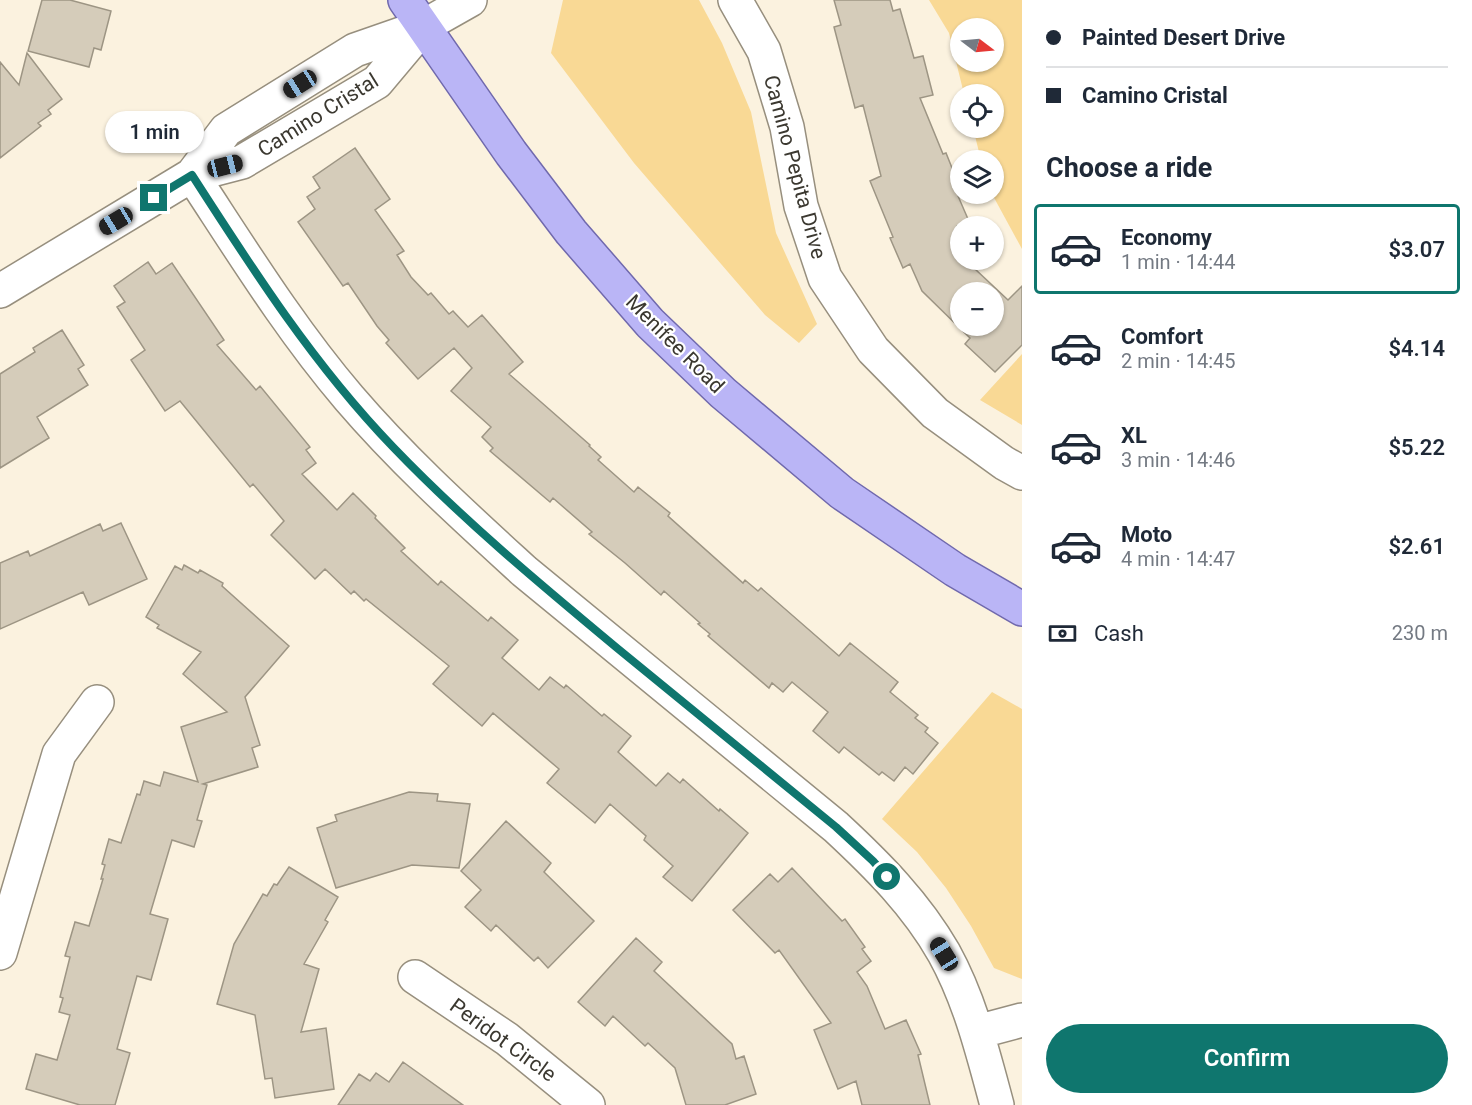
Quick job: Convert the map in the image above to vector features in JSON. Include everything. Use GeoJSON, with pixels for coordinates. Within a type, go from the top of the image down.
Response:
{"type":"FeatureCollection","features":[{"type":"Feature","properties":{"kind":"main road","name":"Menifee Road"},"geometry":{"type":"LineString","coordinates":[[405,0],[511,153],[571,232],[650,322],[723,393],[842,493],[955,570],[1022,609]]}},
{"type":"Feature","properties":{"kind":"street","name":"Camino Cristal"},"geometry":{"type":"LineString","coordinates":[[0,291],[192,175],[242,162],[377,82],[424,26],[470,0]]}},
{"type":"Feature","properties":{"kind":"street","name":"Camino Pepita Drive"},"geometry":{"type":"LineString","coordinates":[[735,0],[764,51],[787,127],[801,206],[825,278],[873,350],[935,413],[1004,463],[1022,473]]}},
{"type":"Feature","properties":{"kind":"street"},"geometry":{"type":"LineString","coordinates":[[192,175],[261,282],[294,328],[348,398],[392,447],[524,571],[836,827],[873,861],[902,893],[926,924],[962,990],[977,1032],[996,1105]]}},
{"type":"Feature","properties":{"kind":"street"},"geometry":{"type":"LineString","coordinates":[[0,953],[59,754],[97,702]]}},
{"type":"Feature","properties":{"kind":"street","name":"Peridot Circle"},"geometry":{"type":"LineString","coordinates":[[415,976],[507,1039],[588,1105]]}},
{"type":"Feature","properties":{"kind":"street"},"geometry":{"type":"LineString","coordinates":[[977,1032],[1022,1020]]}},
{"type":"Feature","properties":{"kind":"shaded area"},"geometry":{"type":"Polygon","coordinates":[[[563,0],[699,0],[722,43],[751,112],[776,233],[817,324],[799,343],[765,315],[634,163],[551,53],[563,0]]]}},
{"type":"Feature","properties":{"kind":"shaded area"},"geometry":{"type":"Polygon","coordinates":[[[929,0],[1022,0],[1022,249],[997,204],[1004,204],[1004,150],[978,150],[976,138],[1004,138],[1004,84],[962,84],[959,72],[1004,72],[1004,18],[950,18],[950,37],[929,0]]]}},
{"type":"Feature","properties":{"kind":"shaded area"},"geometry":{"type":"Polygon","coordinates":[[[1022,354],[1022,425],[980,400],[1022,354]]]}},
{"type":"Feature","properties":{"kind":"shaded area"},"geometry":{"type":"Polygon","coordinates":[[[992,692],[1022,709],[1022,979],[994,968],[971,926],[946,888],[917,852],[882,819],[992,692]]]}},
{"type":"Feature","properties":{"kind":"building"},"geometry":{"type":"Polygon","coordinates":[[[42,0],[70,0],[111,11],[101,50],[94,48],[89,67],[28,51],[42,0]]]}},
{"type":"Feature","properties":{"kind":"building"},"geometry":{"type":"Polygon","coordinates":[[[834,0],[890,0],[893,11],[900,9],[914,58],[923,56],[933,95],[920,98],[943,154],[946,153],[950,163],[950,204],[961,204],[967,216],[950,216],[950,270],[976,270],[989,282],[950,282],[950,318],[922,291],[910,264],[903,268],[890,238],[893,237],[870,181],[881,176],[863,105],[855,108],[834,27],[841,25],[834,0]]]}},
{"type":"Feature","properties":{"kind":"building"},"geometry":{"type":"Polygon","coordinates":[[[27,53],[62,99],[48,110],[51,114],[38,123],[41,126],[0,158],[0,62],[19,85],[27,53]]]}},
{"type":"Feature","properties":{"kind":"building"},"geometry":{"type":"Polygon","coordinates":[[[355,148],[390,199],[375,210],[404,251],[397,255],[411,277],[428,295],[431,293],[449,314],[453,311],[468,327],[482,315],[523,362],[509,374],[590,445],[601,457],[598,460],[634,492],[638,487],[670,513],[668,516],[743,583],[745,580],[758,591],[761,588],[839,656],[850,643],[898,682],[890,692],[918,715],[915,718],[928,728],[925,732],[938,743],[913,774],[905,767],[894,781],[882,772],[879,775],[844,747],[839,753],[813,731],[828,712],[792,682],[783,692],[772,683],[769,688],[708,636],[710,634],[698,624],[700,623],[664,591],[661,595],[589,534],[592,532],[553,498],[550,502],[490,451],[493,448],[482,437],[491,427],[451,391],[472,368],[454,348],[418,379],[386,343],[389,340],[348,283],[343,286],[298,222],[315,209],[307,197],[320,188],[313,177],[355,148]]]}},
{"type":"Feature","properties":{"kind":"building"},"geometry":{"type":"Polygon","coordinates":[[[148,262],[156,274],[172,263],[224,340],[217,345],[256,390],[260,386],[310,447],[306,450],[316,463],[302,474],[337,510],[353,493],[405,548],[401,551],[438,585],[441,581],[488,621],[491,617],[518,640],[502,658],[539,690],[550,677],[564,688],[566,685],[602,716],[604,714],[631,736],[618,752],[656,786],[668,773],[680,783],[683,779],[748,833],[692,901],[663,877],[673,866],[644,840],[646,836],[610,804],[595,823],[547,783],[559,769],[493,713],[482,726],[433,684],[449,666],[366,599],[364,601],[354,591],[351,594],[325,569],[315,579],[271,535],[284,521],[253,484],[250,487],[180,401],[165,411],[131,360],[145,350],[117,307],[125,302],[114,286],[148,262]]]}},
{"type":"Feature","properties":{"kind":"building"},"geometry":{"type":"Polygon","coordinates":[[[1022,286],[1022,345],[995,372],[965,344],[970,338],[968,336],[1004,336],[1004,296],[1008,300],[1022,286]]]}},
{"type":"Feature","properties":{"kind":"building"},"geometry":{"type":"Polygon","coordinates":[[[62,330],[84,365],[78,369],[88,385],[37,417],[49,438],[0,468],[0,374],[35,352],[33,348],[62,330]]]}},
{"type":"Feature","properties":{"kind":"building"},"geometry":{"type":"Polygon","coordinates":[[[121,523],[147,579],[89,605],[83,592],[0,629],[0,563],[28,551],[30,556],[100,524],[103,531],[121,523]]]}},
{"type":"Feature","properties":{"kind":"building"},"geometry":{"type":"Polygon","coordinates":[[[184,565],[198,573],[200,570],[223,583],[222,586],[289,646],[245,697],[260,745],[252,748],[258,767],[203,784],[207,785],[197,820],[202,821],[194,847],[172,840],[150,914],[168,919],[151,980],[137,976],[117,1049],[130,1053],[115,1105],[80,1105],[26,1089],[36,1054],[57,1060],[70,1015],[59,1012],[63,998],[60,997],[70,957],[65,956],[75,922],[89,926],[103,879],[101,879],[105,865],[102,864],[109,839],[121,843],[137,794],[140,795],[144,781],[160,786],[164,772],[198,782],[181,727],[227,712],[183,674],[201,652],[157,628],[159,625],[146,617],[175,566],[182,570],[184,565]]]}},
{"type":"Feature","properties":{"kind":"building"},"geometry":{"type":"Polygon","coordinates":[[[409,792],[438,794],[437,801],[470,804],[459,868],[412,865],[336,888],[317,828],[337,821],[335,815],[409,792]]]}},
{"type":"Feature","properties":{"kind":"building"},"geometry":{"type":"Polygon","coordinates":[[[506,821],[551,863],[544,872],[594,921],[548,968],[538,957],[534,961],[496,925],[491,931],[465,907],[481,890],[461,871],[506,821]]]}},
{"type":"Feature","properties":{"kind":"building"},"geometry":{"type":"Polygon","coordinates":[[[289,867],[338,897],[325,920],[328,922],[304,964],[319,969],[301,1032],[326,1028],[334,1089],[275,1098],[272,1078],[265,1079],[255,1015],[217,1004],[234,944],[263,894],[267,896],[289,867]]]}},
{"type":"Feature","properties":{"kind":"building"},"geometry":{"type":"Polygon","coordinates":[[[792,868],[842,921],[845,919],[865,947],[862,949],[871,961],[857,972],[867,986],[885,1029],[906,1020],[921,1054],[918,1055],[930,1105],[862,1105],[856,1081],[838,1089],[814,1030],[831,1023],[779,950],[775,953],[733,910],[770,874],[778,882],[792,868]]]}},
{"type":"Feature","properties":{"kind":"building"},"geometry":{"type":"Polygon","coordinates":[[[636,938],[662,962],[654,971],[732,1044],[736,1059],[744,1056],[756,1094],[725,1105],[686,1105],[675,1068],[648,1043],[645,1046],[613,1016],[605,1026],[578,1002],[636,938]]]}},
{"type":"Feature","properties":{"kind":"building"},"geometry":{"type":"Polygon","coordinates":[[[403,1062],[463,1105],[338,1105],[359,1074],[370,1081],[376,1073],[389,1082],[403,1062]]]}},
{"type":"Feature","properties":{"kind":"route"},"geometry":{"type":"LineString","coordinates":[[154,198],[192,175],[261,282],[294,328],[348,398],[392,447],[524,571],[836,827],[887,877]]}}]}
